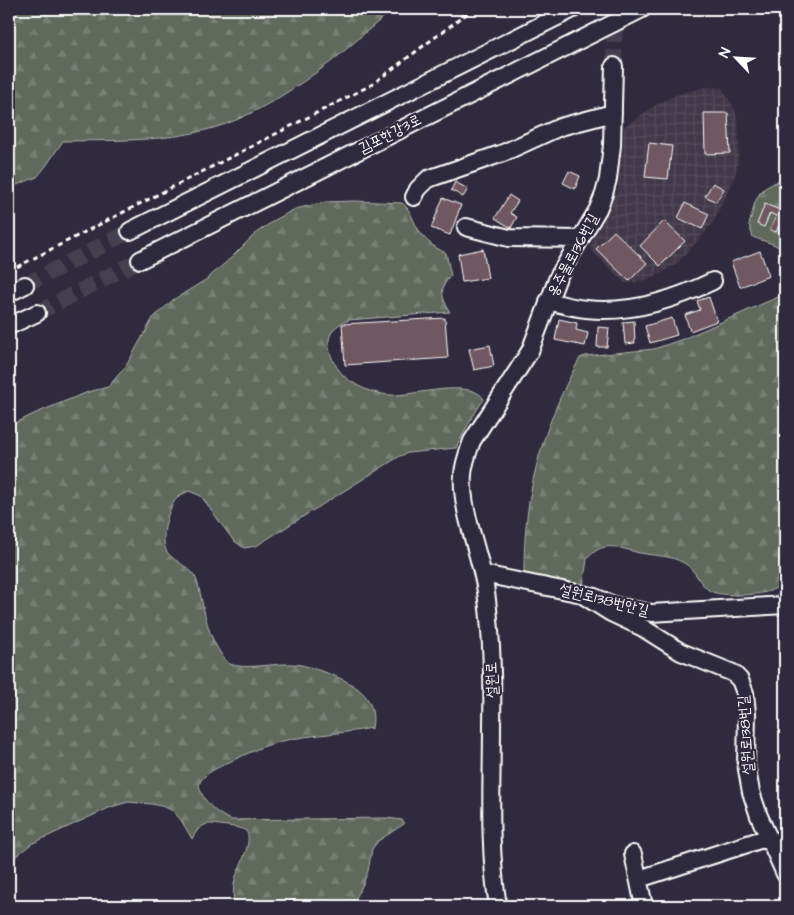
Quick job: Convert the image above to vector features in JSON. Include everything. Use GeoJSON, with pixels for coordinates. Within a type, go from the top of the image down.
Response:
{"type":"FeatureCollection","features":[{"type":"Feature","properties":{"kind":"street","name":"김포한강3로"},"geometry":{"type":"LineString","coordinates":[[130,231],[573,9]]}},
{"type":"Feature","properties":{"kind":"street","name":"김포한강3로"},"geometry":{"type":"LineString","coordinates":[[140,260],[642,9]]}},
{"type":"Feature","properties":{"kind":"street","name":"옹주물로136번길"},"geometry":{"type":"LineString","coordinates":[[466,455],[480,428],[511,384],[530,351],[558,277],[598,209],[608,179],[614,66]]}},
{"type":"Feature","properties":{"kind":"street"},"geometry":{"type":"LineString","coordinates":[[414,197],[418,189],[428,179],[503,153],[560,127],[613,113]]}},
{"type":"Feature","properties":{"kind":"street"},"geometry":{"type":"LineString","coordinates":[[466,227],[509,238],[580,239]]}},
{"type":"Feature","properties":{"kind":"street"},"geometry":{"type":"LineString","coordinates":[[548,301],[586,310],[612,310],[674,298],[713,281]]}},
{"type":"Feature","properties":{"kind":"street"},"geometry":{"type":"LineString","coordinates":[[9,293],[25,285]]}},
{"type":"Feature","properties":{"kind":"street"},"geometry":{"type":"LineString","coordinates":[[9,326],[37,313]]}},
{"type":"Feature","properties":{"kind":"street","name":"설원로"},"geometry":{"type":"LineString","coordinates":[[466,455],[463,474],[464,491],[486,593],[492,670],[490,823],[494,885],[498,906]]}},
{"type":"Feature","properties":{"kind":"street","name":"설원로138번안길"},"geometry":{"type":"LineString","coordinates":[[483,574],[592,596],[616,606],[651,613],[785,605]]}},
{"type":"Feature","properties":{"kind":"street","name":"설원로138번길"},"geometry":{"type":"LineString","coordinates":[[581,594],[610,613],[643,628],[681,652],[733,674],[740,680],[745,693],[747,713],[746,764],[751,792],[759,816],[785,874]]}},
{"type":"Feature","properties":{"kind":"street"},"geometry":{"type":"LineString","coordinates":[[639,879],[769,837]]}},
{"type":"Feature","properties":{"kind":"street"},"geometry":{"type":"LineString","coordinates":[[633,854],[644,906]]}},
{"type":"Feature","properties":{"kind":"path"},"geometry":{"type":"LineString","coordinates":[[9,271],[370,85],[473,9]]}},
{"type":"Feature","properties":{"kind":"shaded area"},"geometry":{"type":"Polygon","coordinates":[[[704,87],[722,88],[734,108],[738,121],[739,142],[738,163],[734,179],[713,223],[678,263],[648,279],[634,283],[625,283],[591,250],[590,246],[618,188],[624,127],[654,106],[673,96],[704,87]]]}},
{"type":"Feature","properties":{"kind":"green space"},"geometry":{"type":"Polygon","coordinates":[[[9,9],[395,9],[340,55],[311,76],[280,97],[247,115],[194,133],[151,139],[63,141],[37,177],[9,188],[9,9]]]}},
{"type":"Feature","properties":{"kind":"green space"},"geometry":{"type":"Polygon","coordinates":[[[785,177],[785,254],[779,247],[753,237],[749,225],[755,202],[760,193],[765,188],[785,177]]]}},
{"type":"Feature","properties":{"kind":"green space"},"geometry":{"type":"Polygon","coordinates":[[[325,202],[402,203],[405,205],[425,239],[446,253],[451,276],[444,285],[443,298],[450,312],[349,320],[340,324],[333,330],[329,344],[330,352],[337,368],[349,380],[373,392],[401,395],[441,389],[455,389],[477,393],[484,399],[456,448],[408,453],[400,456],[256,546],[244,548],[233,540],[201,496],[189,491],[179,496],[171,507],[164,531],[164,539],[167,552],[188,568],[195,576],[210,633],[219,651],[228,663],[236,666],[296,664],[327,673],[346,681],[362,692],[368,699],[373,717],[372,728],[281,741],[257,749],[210,772],[199,785],[203,797],[211,807],[232,820],[386,818],[402,820],[404,824],[378,841],[372,849],[368,871],[352,906],[234,906],[233,892],[235,879],[247,848],[248,836],[246,831],[235,827],[208,824],[200,828],[192,839],[181,820],[173,811],[152,804],[128,802],[111,807],[31,844],[9,862],[9,426],[88,392],[108,387],[126,366],[153,318],[173,300],[207,279],[256,233],[275,220],[295,209],[325,202]]]}},
{"type":"Feature","properties":{"kind":"green space"},"geometry":{"type":"Polygon","coordinates":[[[785,289],[785,578],[780,584],[774,589],[761,593],[733,595],[716,593],[706,588],[692,569],[679,560],[619,547],[603,548],[593,553],[587,559],[583,587],[524,576],[527,518],[537,464],[555,411],[566,384],[580,358],[654,349],[683,339],[778,297],[785,289]]]}},
{"type":"Feature","properties":{"kind":"building"},"geometry":{"type":"Polygon","coordinates":[[[704,113],[728,113],[730,153],[705,154],[704,113]]]}},
{"type":"Feature","properties":{"kind":"building"},"geometry":{"type":"Polygon","coordinates":[[[649,143],[672,146],[668,179],[645,177],[649,143]]]}},
{"type":"Feature","properties":{"kind":"building"},"geometry":{"type":"Polygon","coordinates":[[[569,171],[580,176],[575,189],[563,183],[569,171]]]}},
{"type":"Feature","properties":{"kind":"building"},"geometry":{"type":"Polygon","coordinates":[[[455,182],[468,189],[463,197],[451,190],[455,182]]]}},
{"type":"Feature","properties":{"kind":"building"},"geometry":{"type":"Polygon","coordinates":[[[713,183],[724,189],[716,202],[705,196],[713,183]]]}},
{"type":"Feature","properties":{"kind":"building"},"geometry":{"type":"Polygon","coordinates":[[[509,195],[518,201],[510,213],[517,217],[511,228],[495,218],[509,195]]]}},
{"type":"Feature","properties":{"kind":"building"},"geometry":{"type":"Polygon","coordinates":[[[443,198],[461,205],[450,235],[431,228],[443,198]]]}},
{"type":"Feature","properties":{"kind":"building"},"geometry":{"type":"Polygon","coordinates":[[[685,203],[709,214],[702,229],[678,218],[685,203]]]}},
{"type":"Feature","properties":{"kind":"building"},"geometry":{"type":"Polygon","coordinates":[[[765,204],[785,212],[776,232],[770,230],[776,216],[770,213],[764,227],[757,224],[765,204]]]}},
{"type":"Feature","properties":{"kind":"building"},"geometry":{"type":"Polygon","coordinates":[[[664,221],[685,241],[660,266],[640,246],[664,221]]]}},
{"type":"Feature","properties":{"kind":"building"},"geometry":{"type":"Polygon","coordinates":[[[614,231],[647,263],[629,281],[596,249],[614,231]]]}},
{"type":"Feature","properties":{"kind":"building"},"geometry":{"type":"Polygon","coordinates":[[[483,249],[488,278],[462,282],[458,254],[483,249]]]}},
{"type":"Feature","properties":{"kind":"building"},"geometry":{"type":"Polygon","coordinates":[[[760,251],[769,276],[740,287],[731,262],[760,251]]]}},
{"type":"Feature","properties":{"kind":"building"},"geometry":{"type":"Polygon","coordinates":[[[709,297],[717,321],[690,331],[685,315],[700,310],[697,301],[709,297]]]}},
{"type":"Feature","properties":{"kind":"building"},"geometry":{"type":"Polygon","coordinates":[[[445,318],[448,358],[345,365],[342,324],[445,318]]]}},
{"type":"Feature","properties":{"kind":"building"},"geometry":{"type":"Polygon","coordinates":[[[672,318],[677,335],[650,343],[645,326],[672,318]]]}},
{"type":"Feature","properties":{"kind":"building"},"geometry":{"type":"Polygon","coordinates":[[[559,319],[577,323],[576,330],[588,333],[585,346],[555,340],[559,319]]]}},
{"type":"Feature","properties":{"kind":"building"},"geometry":{"type":"Polygon","coordinates":[[[634,321],[635,343],[625,344],[623,322],[634,321]]]}},
{"type":"Feature","properties":{"kind":"building"},"geometry":{"type":"Polygon","coordinates":[[[598,327],[609,328],[607,347],[597,347],[598,327]]]}},
{"type":"Feature","properties":{"kind":"building"},"geometry":{"type":"Polygon","coordinates":[[[490,345],[494,366],[474,370],[469,349],[490,345]]]}},
{"type":"Feature","properties":{"kind":"tunnel"},"geometry":{"type":"LineString","coordinates":[[614,66],[615,9]]}},
{"type":"Feature","properties":{"kind":"tunnel"},"geometry":{"type":"LineString","coordinates":[[25,285],[130,231]]}},
{"type":"Feature","properties":{"kind":"tunnel"},"geometry":{"type":"LineString","coordinates":[[37,313],[140,260]]}}]}
